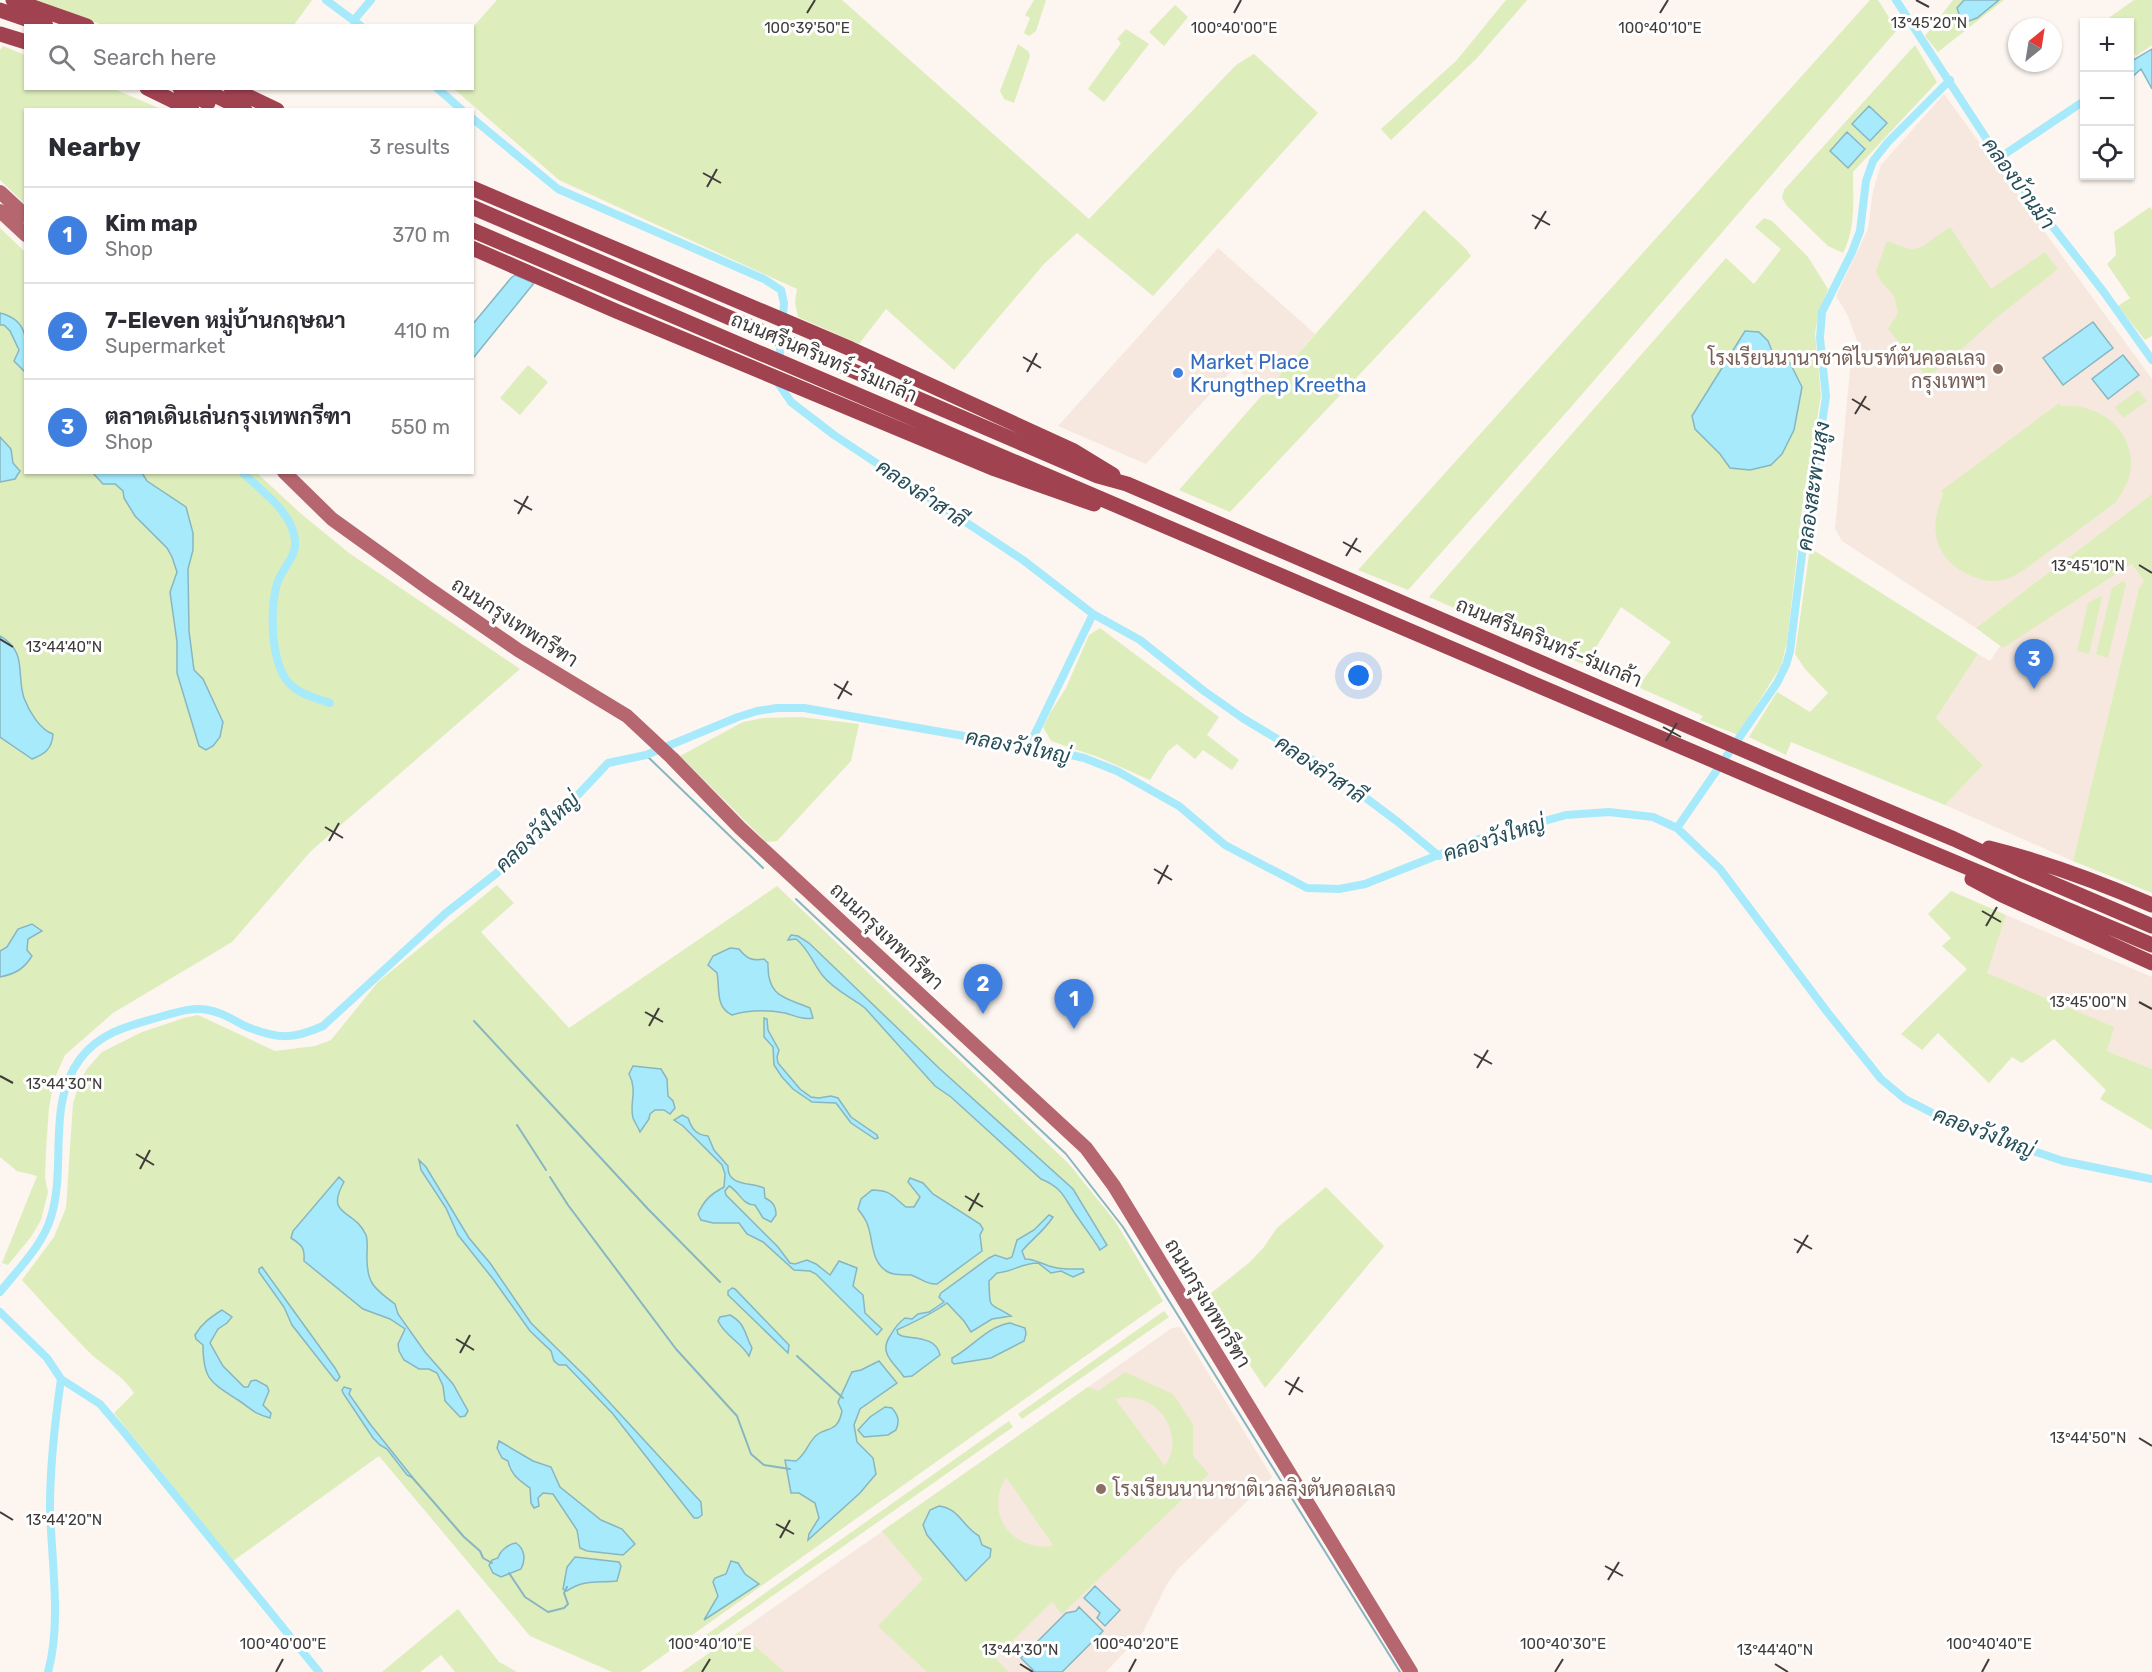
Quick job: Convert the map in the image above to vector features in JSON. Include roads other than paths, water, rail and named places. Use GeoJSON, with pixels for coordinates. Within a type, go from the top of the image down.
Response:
{"type":"FeatureCollection","features":[{"type":"Feature","properties":{"kind":"main road"},"geometry":{"type":"LineString","coordinates":[[13,0],[81,24]]}},
{"type":"Feature","properties":{"kind":"main road"},"geometry":{"type":"LineString","coordinates":[[0,10],[40,24]]}},
{"type":"Feature","properties":{"kind":"main road"},"geometry":{"type":"LineString","coordinates":[[0,20],[24,27]]}},
{"type":"Feature","properties":{"kind":"main road"},"geometry":{"type":"LineString","coordinates":[[0,34],[24,41]]}},
{"type":"Feature","properties":{"kind":"main road"},"geometry":{"type":"LineString","coordinates":[[151,90],[188,108]]}},
{"type":"Feature","properties":{"kind":"main road"},"geometry":{"type":"LineString","coordinates":[[184,90],[217,108]]}},
{"type":"Feature","properties":{"kind":"main road"},"geometry":{"type":"LineString","coordinates":[[206,90],[268,108]]}},
{"type":"Feature","properties":{"kind":"main road"},"geometry":{"type":"LineString","coordinates":[[233,90],[249,104]]}},
{"type":"Feature","properties":{"kind":"main road","name":"ถนนศรีนครินทร์-ร่มเกล้า"},"geometry":{"type":"LineString","coordinates":[[474,189],[833,341],[1072,450],[1127,484]]}},
{"type":"Feature","properties":{"kind":"main road"},"geometry":{"type":"LineString","coordinates":[[0,192],[24,214]]}},
{"type":"Feature","properties":{"kind":"main road","name":"ถนนศรีนครินทร์-ร่มเกล้า"},"geometry":{"type":"LineString","coordinates":[[474,208],[1098,476],[1127,484],[2152,926]]}},
{"type":"Feature","properties":{"kind":"main road"},"geometry":{"type":"LineString","coordinates":[[0,211],[24,233]]}},
{"type":"Feature","properties":{"kind":"main road","name":"ถนนศรีนครินทร์-ร่มเกล้า"},"geometry":{"type":"LineString","coordinates":[[474,231],[1766,783],[2152,945]]}},
{"type":"Feature","properties":{"kind":"main road","name":"ถนนศรีนครินทร์-ร่มเกล้า"},"geometry":{"type":"LineString","coordinates":[[474,249],[995,469],[1070,497],[1159,523]]}},
{"type":"Feature","properties":{"kind":"main road","name":"ถนนกรุงเทพกรีฑา"},"geometry":{"type":"LineString","coordinates":[[286,474],[332,519],[428,588],[518,650],[623,713],[672,758],[740,828],[1094,1157],[1142,1231],[1259,1426],[1288,1467],[1411,1672]]}},
{"type":"Feature","properties":{"kind":"main road","name":"ถนนศรีนครินทร์-ร่มเกล้า"},"geometry":{"type":"LineString","coordinates":[[1954,839],[2029,858],[2116,889],[2152,905]]}},
{"type":"Feature","properties":{"kind":"main road","name":"ถนนศรีนครินทร์-ร่มเกล้า"},"geometry":{"type":"LineString","coordinates":[[1948,860],[1973,880],[2002,896],[2152,963]]}},
{"type":"Feature","properties":{"kind":"water"},"geometry":{"type":"Polygon","coordinates":[[[1964,0],[1999,0],[1977,18],[1969,21],[1959,14],[1957,8],[1964,0]]]}},
{"type":"Feature","properties":{"kind":"water"},"geometry":{"type":"Polygon","coordinates":[[[2152,49],[2152,89],[2141,69],[2134,75],[2134,60],[2152,49]]]}},
{"type":"Feature","properties":{"kind":"water"},"geometry":{"type":"Polygon","coordinates":[[[1869,106],[1887,123],[1870,141],[1852,124],[1869,106]]]}},
{"type":"Feature","properties":{"kind":"water"},"geometry":{"type":"Polygon","coordinates":[[[1847,132],[1865,149],[1848,168],[1830,151],[1847,132]]]}},
{"type":"Feature","properties":{"kind":"water"},"geometry":{"type":"Polygon","coordinates":[[[515,275],[534,283],[474,357],[474,323],[515,275]]]}},
{"type":"Feature","properties":{"kind":"water"},"geometry":{"type":"Polygon","coordinates":[[[0,313],[18,322],[22,328],[24,371],[14,361],[19,350],[10,331],[4,325],[0,325],[0,313]]]}},
{"type":"Feature","properties":{"kind":"water"},"geometry":{"type":"Polygon","coordinates":[[[2093,322],[2113,348],[2063,385],[2043,358],[2093,322]]]}},
{"type":"Feature","properties":{"kind":"water"},"geometry":{"type":"Polygon","coordinates":[[[1745,331],[1759,332],[1768,341],[1772,351],[1790,363],[1802,387],[1794,430],[1782,454],[1771,465],[1750,470],[1730,468],[1720,454],[1695,429],[1692,416],[1745,331]]]}},
{"type":"Feature","properties":{"kind":"water"},"geometry":{"type":"Polygon","coordinates":[[[2123,355],[2139,375],[2108,399],[2092,379],[2123,355]]]}},
{"type":"Feature","properties":{"kind":"water"},"geometry":{"type":"Polygon","coordinates":[[[0,437],[11,449],[13,463],[20,471],[15,479],[0,482],[0,437]]]}},
{"type":"Feature","properties":{"kind":"water"},"geometry":{"type":"Polygon","coordinates":[[[94,474],[143,474],[147,481],[186,507],[193,533],[193,550],[188,569],[189,631],[194,670],[203,679],[223,722],[220,737],[213,746],[206,750],[199,746],[177,673],[177,642],[170,592],[177,572],[172,557],[167,548],[135,516],[124,498],[123,491],[115,484],[103,484],[94,474]]]}},
{"type":"Feature","properties":{"kind":"water"},"geometry":{"type":"Polygon","coordinates":[[[0,636],[9,642],[18,656],[22,689],[29,709],[39,724],[53,734],[47,750],[32,759],[0,737],[0,636]]]}},
{"type":"Feature","properties":{"kind":"water"},"geometry":{"type":"Polygon","coordinates":[[[32,924],[42,931],[28,939],[27,950],[32,956],[19,970],[0,977],[0,951],[7,947],[18,929],[32,924]]]}},
{"type":"Feature","properties":{"kind":"water"},"geometry":{"type":"Polygon","coordinates":[[[791,935],[798,936],[809,943],[940,1069],[1073,1189],[1107,1245],[1100,1250],[1059,1190],[1041,1179],[951,1097],[935,1086],[865,1008],[827,981],[800,943],[796,939],[788,940],[791,935]]]}},
{"type":"Feature","properties":{"kind":"water"},"geometry":{"type":"Polygon","coordinates":[[[730,948],[739,949],[756,960],[764,959],[768,963],[770,983],[774,989],[785,998],[810,1008],[813,1018],[802,1018],[772,1011],[752,1011],[732,1015],[727,1012],[719,997],[717,973],[708,965],[713,956],[730,948]]]}},
{"type":"Feature","properties":{"kind":"water"},"geometry":{"type":"Polygon","coordinates":[[[764,1018],[767,1019],[768,1030],[779,1050],[778,1063],[800,1089],[811,1097],[838,1098],[851,1117],[878,1138],[875,1139],[851,1123],[836,1103],[812,1102],[793,1089],[774,1065],[773,1047],[764,1037],[764,1018]]]}},
{"type":"Feature","properties":{"kind":"water"},"geometry":{"type":"Polygon","coordinates":[[[633,1066],[661,1069],[667,1079],[668,1096],[675,1108],[670,1114],[664,1110],[655,1110],[650,1114],[640,1132],[632,1113],[633,1086],[629,1074],[633,1066]]]}},
{"type":"Feature","properties":{"kind":"water"},"geometry":{"type":"Polygon","coordinates":[[[682,1115],[688,1118],[697,1133],[708,1136],[714,1150],[728,1166],[729,1173],[736,1181],[764,1188],[765,1198],[772,1203],[775,1209],[776,1215],[771,1222],[763,1218],[755,1205],[747,1203],[732,1188],[729,1186],[725,1191],[726,1195],[778,1247],[790,1263],[795,1264],[807,1260],[830,1275],[839,1261],[857,1268],[853,1286],[863,1295],[865,1313],[882,1329],[877,1335],[816,1274],[810,1271],[794,1270],[763,1242],[747,1234],[739,1223],[713,1223],[701,1220],[698,1214],[700,1209],[708,1198],[724,1187],[725,1174],[722,1165],[674,1120],[682,1115]]]}},
{"type":"Feature","properties":{"kind":"water"},"geometry":{"type":"Polygon","coordinates":[[[419,1160],[426,1167],[469,1238],[490,1263],[531,1323],[587,1378],[701,1502],[702,1515],[694,1518],[613,1414],[566,1365],[559,1365],[554,1361],[551,1351],[530,1331],[458,1235],[446,1208],[421,1170],[419,1160]]]}},
{"type":"Feature","properties":{"kind":"water"},"geometry":{"type":"Polygon","coordinates":[[[339,1177],[344,1182],[337,1201],[343,1212],[361,1227],[366,1235],[367,1264],[372,1284],[395,1304],[398,1314],[425,1352],[453,1384],[468,1411],[465,1416],[460,1417],[445,1401],[443,1386],[437,1373],[429,1369],[419,1369],[404,1360],[398,1344],[405,1329],[390,1319],[363,1309],[304,1261],[302,1247],[291,1238],[293,1231],[339,1177]]]}},
{"type":"Feature","properties":{"kind":"water"},"geometry":{"type":"Polygon","coordinates":[[[910,1178],[923,1183],[933,1194],[980,1224],[983,1229],[980,1235],[982,1251],[937,1284],[911,1275],[891,1273],[882,1268],[875,1255],[866,1221],[858,1209],[861,1199],[872,1190],[887,1192],[906,1207],[914,1207],[920,1197],[908,1182],[910,1178]]]}},
{"type":"Feature","properties":{"kind":"water"},"geometry":{"type":"Polygon","coordinates":[[[1049,1215],[1053,1217],[1022,1251],[1025,1259],[1057,1268],[1083,1269],[1084,1272],[1073,1277],[1061,1271],[1051,1273],[1038,1263],[997,1273],[989,1281],[990,1302],[994,1307],[1011,1316],[992,1319],[971,1332],[947,1303],[897,1330],[902,1336],[930,1342],[938,1349],[940,1355],[912,1376],[904,1377],[889,1358],[886,1348],[898,1324],[905,1318],[912,1319],[918,1314],[929,1312],[944,1302],[939,1297],[941,1293],[989,1258],[995,1255],[1007,1259],[1012,1257],[1017,1240],[1034,1230],[1049,1215]]]}},
{"type":"Feature","properties":{"kind":"water"},"geometry":{"type":"Polygon","coordinates":[[[262,1267],[335,1368],[340,1377],[337,1381],[292,1325],[284,1307],[259,1272],[262,1267]]]}},
{"type":"Feature","properties":{"kind":"water"},"geometry":{"type":"Polygon","coordinates":[[[732,1288],[789,1345],[788,1353],[728,1295],[728,1291],[732,1288]]]}},
{"type":"Feature","properties":{"kind":"water"},"geometry":{"type":"Polygon","coordinates":[[[222,1310],[232,1317],[218,1329],[210,1343],[223,1366],[244,1387],[248,1387],[251,1381],[256,1380],[267,1386],[269,1391],[263,1405],[271,1413],[270,1418],[256,1412],[221,1389],[207,1373],[203,1345],[195,1335],[210,1318],[222,1310]]]}},
{"type":"Feature","properties":{"kind":"water"},"geometry":{"type":"Polygon","coordinates":[[[730,1315],[744,1329],[752,1348],[749,1356],[718,1321],[720,1317],[730,1315]]]}},
{"type":"Feature","properties":{"kind":"water"},"geometry":{"type":"Polygon","coordinates":[[[1010,1323],[1025,1328],[1024,1341],[991,1358],[954,1364],[952,1362],[952,1358],[987,1333],[1010,1323]]]}},
{"type":"Feature","properties":{"kind":"water"},"geometry":{"type":"Polygon","coordinates":[[[879,1361],[897,1383],[860,1409],[854,1425],[857,1442],[873,1458],[876,1474],[860,1493],[808,1540],[819,1518],[815,1503],[799,1493],[791,1493],[785,1460],[796,1461],[815,1437],[836,1425],[842,1411],[838,1402],[852,1372],[879,1361]]]}},
{"type":"Feature","properties":{"kind":"water"},"geometry":{"type":"Polygon","coordinates":[[[344,1387],[351,1389],[349,1394],[413,1478],[407,1475],[387,1449],[373,1438],[343,1393],[344,1387]]]}},
{"type":"Feature","properties":{"kind":"water"},"geometry":{"type":"Polygon","coordinates":[[[885,1407],[892,1408],[897,1416],[896,1430],[888,1435],[864,1437],[858,1430],[870,1417],[885,1407]]]}},
{"type":"Feature","properties":{"kind":"water"},"geometry":{"type":"Polygon","coordinates":[[[499,1441],[533,1461],[551,1467],[560,1487],[601,1520],[622,1529],[635,1544],[623,1555],[587,1551],[580,1548],[577,1530],[553,1494],[543,1493],[538,1498],[539,1506],[534,1508],[531,1503],[530,1488],[516,1477],[508,1461],[502,1458],[497,1448],[499,1441]]]}},
{"type":"Feature","properties":{"kind":"water"},"geometry":{"type":"Polygon","coordinates":[[[939,1506],[952,1510],[979,1536],[982,1545],[991,1549],[990,1557],[966,1581],[927,1535],[923,1525],[930,1510],[939,1506]]]}},
{"type":"Feature","properties":{"kind":"water"},"geometry":{"type":"Polygon","coordinates":[[[516,1543],[524,1555],[521,1569],[501,1577],[493,1573],[489,1565],[492,1560],[498,1558],[507,1546],[516,1543]]]}},
{"type":"Feature","properties":{"kind":"water"},"geometry":{"type":"Polygon","coordinates":[[[575,1557],[619,1562],[621,1566],[617,1581],[585,1583],[567,1591],[563,1589],[567,1567],[575,1557]]]}},
{"type":"Feature","properties":{"kind":"water"},"geometry":{"type":"Polygon","coordinates":[[[731,1561],[738,1563],[745,1574],[759,1584],[704,1620],[718,1596],[713,1582],[715,1578],[726,1574],[731,1561]]]}},
{"type":"Feature","properties":{"kind":"water"},"geometry":{"type":"Polygon","coordinates":[[[1095,1586],[1120,1610],[1105,1626],[1097,1618],[1100,1613],[1084,1598],[1095,1586]]]}},
{"type":"Feature","properties":{"kind":"water"},"geometry":{"type":"Polygon","coordinates":[[[1079,1607],[1103,1631],[1062,1672],[1035,1672],[1021,1658],[1066,1613],[1076,1611],[1079,1607]]]}},
{"type":"Feature","properties":{"kind":"waterway","name":"คลองลำสาลี"},"geometry":{"type":"LineString","coordinates":[[326,0],[358,24]]}},
{"type":"Feature","properties":{"kind":"waterway"},"geometry":{"type":"LineString","coordinates":[[354,20],[371,0]]}},
{"type":"Feature","properties":{"kind":"waterway","name":"คลองบ้านม้า"},"geometry":{"type":"LineString","coordinates":[[1896,0],[1999,158],[2103,291],[2152,360]]}},
{"type":"Feature","properties":{"kind":"waterway","name":"คลองสะพานสูง"},"geometry":{"type":"LineString","coordinates":[[1677,828],[1777,683],[1786,665],[1790,651],[1803,546],[1826,397],[1820,338],[1822,312],[1860,231],[1866,181],[1873,161],[1888,142],[1950,80]]}},
{"type":"Feature","properties":{"kind":"waterway","name":"คลองลำสาลี"},"geometry":{"type":"LineString","coordinates":[[439,90],[460,108]]}},
{"type":"Feature","properties":{"kind":"waterway"},"geometry":{"type":"LineString","coordinates":[[1999,158],[2080,104]]}},
{"type":"Feature","properties":{"kind":"waterway","name":"คลองลำสาลี"},"geometry":{"type":"LineString","coordinates":[[474,120],[558,189],[764,279],[781,290],[784,303],[779,364]]}},
{"type":"Feature","properties":{"kind":"waterway","name":"คลองลำสาลี"},"geometry":{"type":"LineString","coordinates":[[778,380],[791,402],[834,435],[1023,560],[1093,614],[1140,640],[1204,691],[1244,719],[1326,768],[1439,856]]}},
{"type":"Feature","properties":{"kind":"waterway"},"geometry":{"type":"LineString","coordinates":[[244,474],[282,511],[293,530],[295,540],[292,556],[278,581],[273,605],[273,636],[279,666],[296,689],[330,703]]}},
{"type":"Feature","properties":{"kind":"waterway"},"geometry":{"type":"LineString","coordinates":[[1029,746],[1093,614]]}},
{"type":"Feature","properties":{"kind":"waterway","name":"คลองวังใหญ่"},"geometry":{"type":"LineString","coordinates":[[0,1292],[42,1237],[51,1217],[58,1177],[60,1115],[63,1096],[80,1059],[97,1042],[129,1026],[196,1009],[218,1012],[245,1026],[276,1035],[293,1036],[323,1026],[446,913],[502,869],[542,833],[608,763],[646,755],[738,717],[777,708],[804,708],[1042,748],[1084,758],[1117,771],[1179,806],[1225,845],[1307,888],[1339,889],[1365,884],[1479,839],[1566,815],[1609,812],[1653,817],[1677,828],[1720,869],[1828,1013],[1881,1079],[1905,1099],[1954,1124],[2063,1161],[2152,1179]]}},
{"type":"Feature","properties":{"kind":"waterway"},"geometry":{"type":"LineString","coordinates":[[646,755],[763,868]]}},
{"type":"Feature","properties":{"kind":"waterway"},"geometry":{"type":"LineString","coordinates":[[796,899],[1066,1154],[1123,1227],[1400,1672]]}},
{"type":"Feature","properties":{"kind":"waterway"},"geometry":{"type":"LineString","coordinates":[[474,1021],[648,1209],[720,1282]]}},
{"type":"Feature","properties":{"kind":"waterway"},"geometry":{"type":"LineString","coordinates":[[517,1125],[546,1170]]}},
{"type":"Feature","properties":{"kind":"waterway"},"geometry":{"type":"LineString","coordinates":[[550,1177],[568,1205],[676,1349],[737,1416],[751,1454],[764,1465],[790,1469]]}},
{"type":"Feature","properties":{"kind":"waterway"},"geometry":{"type":"LineString","coordinates":[[0,1312],[47,1358],[61,1379],[51,1475],[50,1507],[55,1611],[52,1653],[48,1672]]}},
{"type":"Feature","properties":{"kind":"waterway"},"geometry":{"type":"LineString","coordinates":[[797,1356],[843,1398]]}},
{"type":"Feature","properties":{"kind":"waterway"},"geometry":{"type":"LineString","coordinates":[[61,1379],[100,1404],[319,1672]]}},
{"type":"Feature","properties":{"kind":"waterway"},"geometry":{"type":"LineString","coordinates":[[411,1476],[464,1537],[480,1551],[483,1558],[492,1563]]}},
{"type":"Feature","properties":{"kind":"waterway"},"geometry":{"type":"LineString","coordinates":[[509,1573],[525,1597],[548,1612],[564,1608],[568,1604],[564,1593],[567,1587]]}},
{"type":"Feature","properties":{"kind":"place","name":"โรงเรียนนานาชาติไบรท์ตันคอลเลจ กรุงเทพฯ"},"geometry":{"type":"Point","coordinates":[1998,369]}},
{"type":"Feature","properties":{"kind":"place","name":"Market Place Krungthep Kreetha"},"geometry":{"type":"Point","coordinates":[1178,373]}},
{"type":"Feature","properties":{"kind":"place","name":"ตลาดเดินเล่นกรุงเทพกรีฑา"},"geometry":{"type":"Point","coordinates":[2034,689]}},
{"type":"Feature","properties":{"kind":"place","name":"7-Eleven หมู่บ้านกฤษณา"},"geometry":{"type":"Point","coordinates":[983,1014]}},
{"type":"Feature","properties":{"kind":"place","name":"Kim map"},"geometry":{"type":"Point","coordinates":[1074,1029]}},
{"type":"Feature","properties":{"kind":"place","name":"โรงเรียนนานาชาติเวลลิงตันคอลเลจ"},"geometry":{"type":"Point","coordinates":[1101,1489]}}]}
